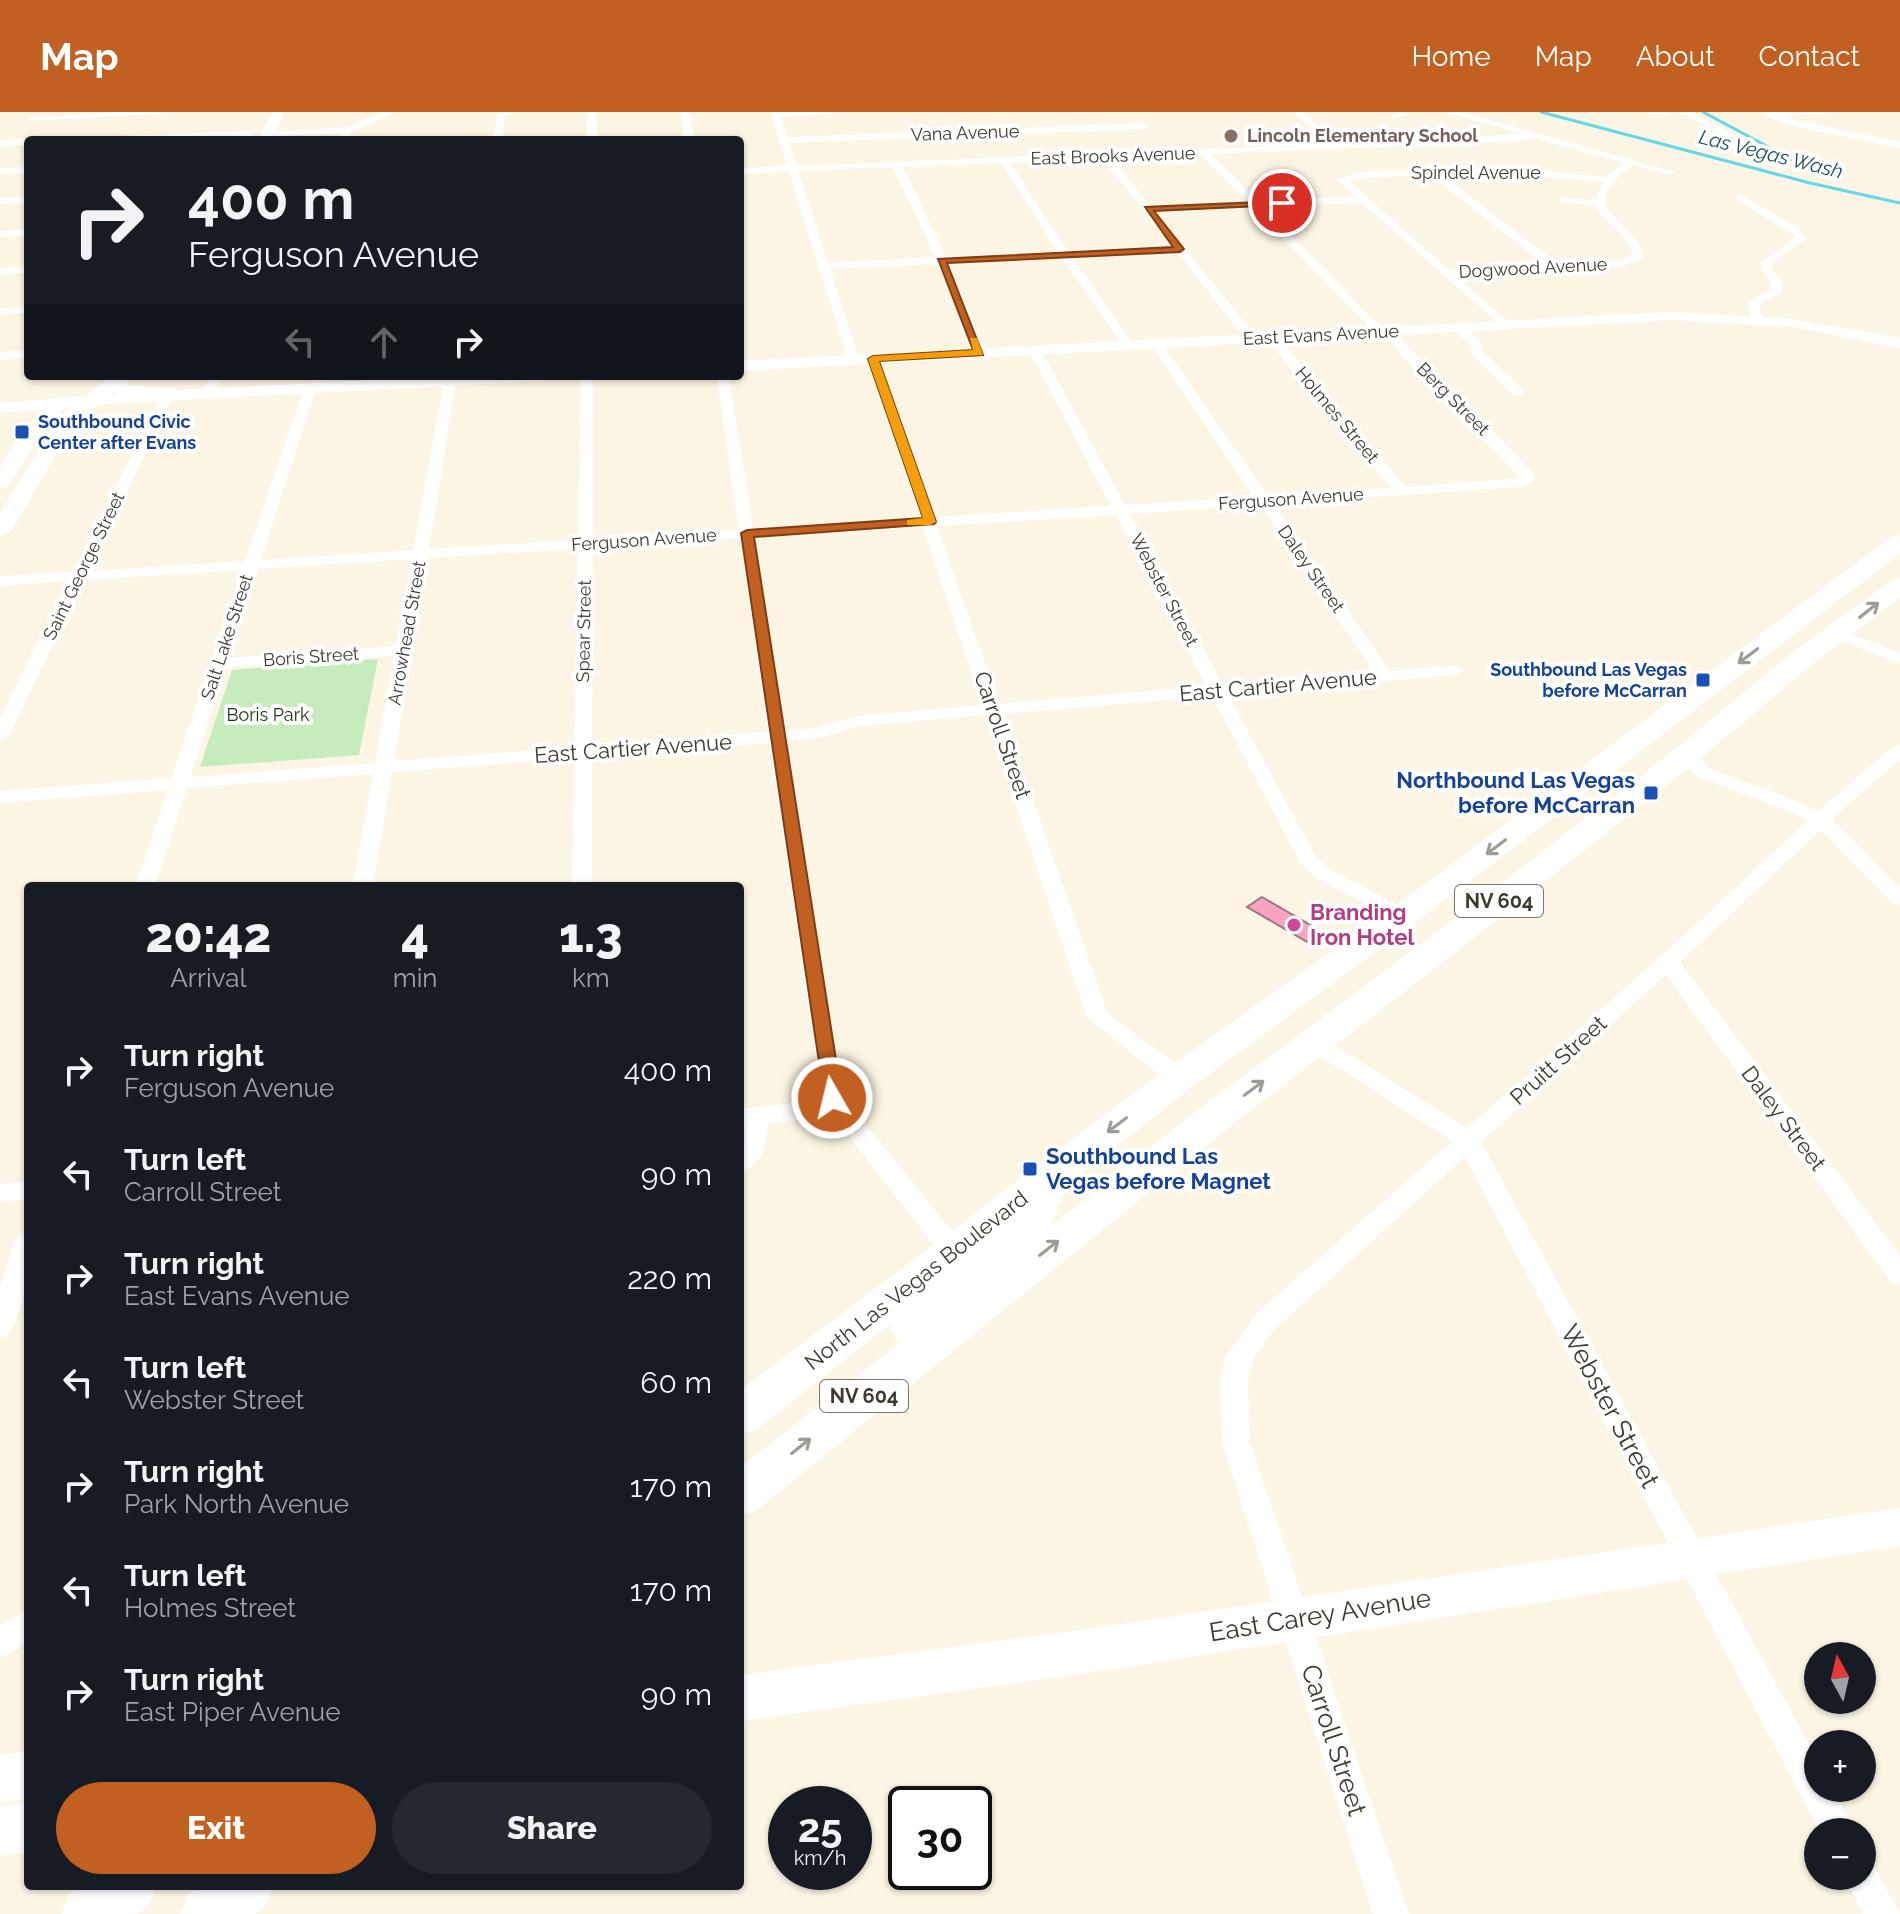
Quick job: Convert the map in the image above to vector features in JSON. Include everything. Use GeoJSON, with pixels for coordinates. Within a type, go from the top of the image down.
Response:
{"type":"FeatureCollection","features":[{"type":"Feature","properties":{"kind":"main road"},"geometry":{"type":"LineString","coordinates":[[257,135],[279,112]]}},
{"type":"Feature","properties":{"kind":"main road"},"geometry":{"type":"LineString","coordinates":[[0,483],[37,426],[93,380]]}},
{"type":"Feature","properties":{"kind":"main road"},"geometry":{"type":"LineString","coordinates":[[0,531],[57,431],[116,380]]}},
{"type":"Feature","properties":{"kind":"main road"},"geometry":{"type":"LineString","coordinates":[[119,380],[117,384],[122,390],[173,395]]}},
{"type":"Feature","properties":{"kind":"main road","name":"North Las Vegas Boulevard"},"geometry":{"type":"LineString","coordinates":[[744,1413],[1179,1078],[1403,916],[1900,542]]}},
{"type":"Feature","properties":{"kind":"main road","name":"NV 604"},"geometry":{"type":"LineString","coordinates":[[744,1492],[1155,1164],[1691,761],[1793,667],[1900,586]]}},
{"type":"Feature","properties":{"kind":"main road"},"geometry":{"type":"LineString","coordinates":[[1833,593],[1842,604],[1828,620],[1839,634]]}},
{"type":"Feature","properties":{"kind":"main road"},"geometry":{"type":"LineString","coordinates":[[1793,667],[1789,657],[1809,633],[1795,621]]}},
{"type":"Feature","properties":{"kind":"main road"},"geometry":{"type":"LineString","coordinates":[[1681,707],[1683,724],[1670,743],[1691,761]]}},
{"type":"Feature","properties":{"kind":"main road"},"geometry":{"type":"LineString","coordinates":[[1393,983],[1388,973],[1389,962],[1414,941],[1416,934],[1414,926],[1403,916]]}},
{"type":"Feature","properties":{"kind":"main road"},"geometry":{"type":"LineString","coordinates":[[1315,1043],[1307,1032],[1305,1019],[1323,1000],[1329,971]]}},
{"type":"Feature","properties":{"kind":"main road"},"geometry":{"type":"LineString","coordinates":[[1155,1164],[1158,1143],[1184,1118],[1193,1102],[1189,1088],[1179,1078]]}},
{"type":"Feature","properties":{"kind":"main road"},"geometry":{"type":"LineString","coordinates":[[988,1297],[981,1287],[991,1260],[1033,1219],[1058,1170]]}},
{"type":"Feature","properties":{"kind":"main road"},"geometry":{"type":"LineString","coordinates":[[859,1400],[877,1357],[955,1290],[959,1276],[953,1251]]}},
{"type":"Feature","properties":{"kind":"main road","name":"East Carey Avenue"},"geometry":{"type":"LineString","coordinates":[[744,1697],[1088,1651],[1900,1527]]}},
{"type":"Feature","properties":{"kind":"main road"},"geometry":{"type":"LineString","coordinates":[[0,1779],[24,1776]]}},
{"type":"Feature","properties":{"kind":"main road"},"geometry":{"type":"LineString","coordinates":[[0,1831],[24,1828]]}},
{"type":"Feature","properties":{"kind":"main road"},"geometry":{"type":"LineString","coordinates":[[90,1914],[123,1890]]}},
{"type":"Feature","properties":{"kind":"main road"},"geometry":{"type":"LineString","coordinates":[[209,1914],[240,1890]]}},
{"type":"Feature","properties":{"kind":"street"},"geometry":{"type":"LineString","coordinates":[[3,143],[34,115],[181,112]]}},
{"type":"Feature","properties":{"kind":"street"},"geometry":{"type":"LineString","coordinates":[[231,136],[345,135],[392,112]]}},
{"type":"Feature","properties":{"kind":"street"},"geometry":{"type":"LineString","coordinates":[[498,136],[501,115],[508,112]]}},
{"type":"Feature","properties":{"kind":"street"},"geometry":{"type":"LineString","coordinates":[[592,112],[592,136]]}},
{"type":"Feature","properties":{"kind":"street"},"geometry":{"type":"LineString","coordinates":[[685,112],[688,136]]}},
{"type":"Feature","properties":{"kind":"street"},"geometry":{"type":"LineString","coordinates":[[845,112],[776,113],[853,360]]}},
{"type":"Feature","properties":{"kind":"street"},"geometry":{"type":"LineString","coordinates":[[1133,112],[1154,135]]}},
{"type":"Feature","properties":{"kind":"street"},"geometry":{"type":"LineString","coordinates":[[1297,112],[1339,147]]}},
{"type":"Feature","properties":{"kind":"street"},"geometry":{"type":"LineString","coordinates":[[1395,117],[1407,112]]}},
{"type":"Feature","properties":{"kind":"street"},"geometry":{"type":"LineString","coordinates":[[1451,112],[1669,172]]}},
{"type":"Feature","properties":{"kind":"street"},"geometry":{"type":"LineString","coordinates":[[1641,112],[1667,112]]}},
{"type":"Feature","properties":{"kind":"street"},"geometry":{"type":"LineString","coordinates":[[1676,112],[1690,114],[1730,135],[1728,139]]}},
{"type":"Feature","properties":{"kind":"street"},"geometry":{"type":"LineString","coordinates":[[1766,114],[1845,112]]}},
{"type":"Feature","properties":{"kind":"street"},"geometry":{"type":"LineString","coordinates":[[1766,114],[1811,128],[1900,145]]}},
{"type":"Feature","properties":{"kind":"street"},"geometry":{"type":"LineString","coordinates":[[1042,121],[1049,130]]}},
{"type":"Feature","properties":{"kind":"street","name":"Vana Avenue"},"geometry":{"type":"LineString","coordinates":[[784,140],[1146,126]]}},
{"type":"Feature","properties":{"kind":"street","name":"East Brooks Avenue"},"geometry":{"type":"LineString","coordinates":[[744,171],[1339,147],[1509,139],[1534,135]]}},
{"type":"Feature","properties":{"kind":"street"},"geometry":{"type":"LineString","coordinates":[[3,143],[24,142]]}},
{"type":"Feature","properties":{"kind":"street"},"geometry":{"type":"LineString","coordinates":[[1162,144],[1171,154]]}},
{"type":"Feature","properties":{"kind":"street","name":"Berg Street"},"geometry":{"type":"LineString","coordinates":[[1204,152],[1370,322],[1524,471],[1528,480]]}},
{"type":"Feature","properties":{"kind":"street"},"geometry":{"type":"LineString","coordinates":[[1105,156],[1252,339]]}},
{"type":"Feature","properties":{"kind":"street"},"geometry":{"type":"LineString","coordinates":[[1004,160],[1128,345]]}},
{"type":"Feature","properties":{"kind":"street"},"geometry":{"type":"LineString","coordinates":[[1562,201],[1600,203],[1601,191],[1607,180],[1632,161]]}},
{"type":"Feature","properties":{"kind":"street"},"geometry":{"type":"LineString","coordinates":[[897,165],[942,261],[979,353]]}},
{"type":"Feature","properties":{"kind":"street"},"geometry":{"type":"LineString","coordinates":[[0,171],[24,170]]}},
{"type":"Feature","properties":{"kind":"street","name":"Spindel Avenue"},"geometry":{"type":"LineString","coordinates":[[1363,200],[1342,180],[1344,178],[1504,170],[1607,180]]}},
{"type":"Feature","properties":{"kind":"street"},"geometry":{"type":"LineString","coordinates":[[1432,172],[1555,267]]}},
{"type":"Feature","properties":{"kind":"street"},"geometry":{"type":"LineString","coordinates":[[1738,196],[1750,200],[1760,213],[1798,232],[1802,238],[1767,262],[1766,269],[1776,282],[1776,292],[1754,302],[1756,319]]}},
{"type":"Feature","properties":{"kind":"street"},"geometry":{"type":"LineString","coordinates":[[0,201],[24,200]]}},
{"type":"Feature","properties":{"kind":"street"},"geometry":{"type":"LineString","coordinates":[[1148,209],[1363,200],[1505,325]]}},
{"type":"Feature","properties":{"kind":"street","name":"Dogwood Avenue"},"geometry":{"type":"LineString","coordinates":[[1446,273],[1622,263],[1639,256],[1637,246],[1617,229],[1600,203]]}},
{"type":"Feature","properties":{"kind":"street"},"geometry":{"type":"LineString","coordinates":[[0,234],[24,233]]}},
{"type":"Feature","properties":{"kind":"street"},"geometry":{"type":"LineString","coordinates":[[824,266],[1180,249]]}},
{"type":"Feature","properties":{"kind":"street"},"geometry":{"type":"LineString","coordinates":[[0,271],[24,270]]}},
{"type":"Feature","properties":{"kind":"street"},"geometry":{"type":"LineString","coordinates":[[0,311],[24,307]]}},
{"type":"Feature","properties":{"kind":"street","name":"East Evans Avenue"},"geometry":{"type":"LineString","coordinates":[[744,366],[1673,316],[1756,319],[1851,332],[1900,343]]}},
{"type":"Feature","properties":{"kind":"street"},"geometry":{"type":"LineString","coordinates":[[1458,328],[1476,343],[1477,353],[1518,392]]}},
{"type":"Feature","properties":{"kind":"street","name":"Holmes Street"},"geometry":{"type":"LineString","coordinates":[[1272,338],[1402,492]]}},
{"type":"Feature","properties":{"kind":"street","name":"Daley Street"},"geometry":{"type":"LineString","coordinates":[[1156,344],[1385,676]]}},
{"type":"Feature","properties":{"kind":"street","name":"Webster Street"},"geometry":{"type":"LineString","coordinates":[[1035,350],[1308,860],[1322,873],[1403,916]]}},
{"type":"Feature","properties":{"kind":"street"},"geometry":{"type":"LineString","coordinates":[[0,356],[24,354]]}},
{"type":"Feature","properties":{"kind":"street","name":"Carroll Street"},"geometry":{"type":"LineString","coordinates":[[873,359],[1098,1018],[1179,1078]]}},
{"type":"Feature","properties":{"kind":"street"},"geometry":{"type":"LineString","coordinates":[[207,393],[214,380]]}},
{"type":"Feature","properties":{"kind":"street"},"geometry":{"type":"LineString","coordinates":[[0,408],[173,395],[469,380]]}},
{"type":"Feature","properties":{"kind":"street","name":"Spear Street"},"geometry":{"type":"LineString","coordinates":[[582,882],[587,380]]}},
{"type":"Feature","properties":{"kind":"street"},"geometry":{"type":"LineString","coordinates":[[724,380],[832,1098],[953,1251]]}},
{"type":"Feature","properties":{"kind":"street","name":"Arrowhead Street"},"geometry":{"type":"LineString","coordinates":[[364,882],[450,381]]}},
{"type":"Feature","properties":{"kind":"street","name":"Salt Lake Street"},"geometry":{"type":"LineString","coordinates":[[146,882],[310,388]]}},
{"type":"Feature","properties":{"kind":"street","name":"Saint George Street"},"geometry":{"type":"LineString","coordinates":[[0,736],[173,395]]}},
{"type":"Feature","properties":{"kind":"street","name":"Ferguson Avenue"},"geometry":{"type":"LineString","coordinates":[[0,581],[1402,492],[1528,480]]}},
{"type":"Feature","properties":{"kind":"street"},"geometry":{"type":"LineString","coordinates":[[1839,634],[1900,659]]}},
{"type":"Feature","properties":{"kind":"street","name":"Boris Street"},"geometry":{"type":"LineString","coordinates":[[218,664],[404,650]]}},
{"type":"Feature","properties":{"kind":"street","name":"East Cartier Avenue"},"geometry":{"type":"LineString","coordinates":[[0,797],[778,737],[822,732],[859,721],[1456,670]]}},
{"type":"Feature","properties":{"kind":"street","name":"Pruitt Street"},"geometry":{"type":"LineString","coordinates":[[1234,1381],[1239,1358],[1264,1323],[1900,750]]}},
{"type":"Feature","properties":{"kind":"street"},"geometry":{"type":"LineString","coordinates":[[1691,761],[1701,771],[1725,782],[1755,794],[1769,795],[1821,819],[1900,900]]}},
{"type":"Feature","properties":{"kind":"street","name":"Daley Street"},"geometry":{"type":"LineString","coordinates":[[1668,962],[1900,1275]]}},
{"type":"Feature","properties":{"kind":"street","name":"Webster Street"},"geometry":{"type":"LineString","coordinates":[[1315,1043],[1468,1140],[1830,1818]]}},
{"type":"Feature","properties":{"kind":"street"},"geometry":{"type":"LineString","coordinates":[[744,1159],[757,1141],[748,1116],[839,1107]]}},
{"type":"Feature","properties":{"kind":"street"},"geometry":{"type":"LineString","coordinates":[[0,1193],[24,1190]]}},
{"type":"Feature","properties":{"kind":"street"},"geometry":{"type":"LineString","coordinates":[[0,1327],[24,1253]]}},
{"type":"Feature","properties":{"kind":"street","name":"Carroll Street"},"geometry":{"type":"LineString","coordinates":[[1234,1381],[1236,1442],[1391,1914]]}},
{"type":"Feature","properties":{"kind":"street"},"geometry":{"type":"LineString","coordinates":[[0,1643],[24,1628]]}},
{"type":"Feature","properties":{"kind":"street"},"geometry":{"type":"LineString","coordinates":[[1869,1890],[1882,1914]]}},
{"type":"Feature","properties":{"kind":"green space","name":"Boris Park"},"geometry":{"type":"Polygon","coordinates":[[[378,659],[359,755],[200,767],[232,670],[378,659]]]}},
{"type":"Feature","properties":{"kind":"building","name":"Branding Iron Hotel"},"geometry":{"type":"Polygon","coordinates":[[[1262,897],[1331,937],[1316,947],[1247,907],[1262,897]]]}},
{"type":"Feature","properties":{"kind":"waterway","name":"Las Vegas Wash"},"geometry":{"type":"LineString","coordinates":[[1541,112],[1810,183],[1900,203]]}},
{"type":"Feature","properties":{"kind":"waterway","name":"Las Vegas Wash"},"geometry":{"type":"LineString","coordinates":[[1703,112],[1821,175]]}},
{"type":"Feature","properties":{"kind":"slow traffic"},"geometry":{"type":"LineString","coordinates":[[911,523],[930,522],[873,359],[979,353],[973,340]]}},
{"type":"Feature","properties":{"kind":"place","name":"Lincoln Elementary School"},"geometry":{"type":"Point","coordinates":[1231,136]}},
{"type":"Feature","properties":{"kind":"place","name":"Southbound Civic Center after Evans"},"geometry":{"type":"Point","coordinates":[22,432]}},
{"type":"Feature","properties":{"kind":"place","name":"Southbound Las Vegas before McCarran"},"geometry":{"type":"Point","coordinates":[1703,680]}},
{"type":"Feature","properties":{"kind":"place","name":"Northbound Las Vegas before McCarran"},"geometry":{"type":"Point","coordinates":[1651,793]}},
{"type":"Feature","properties":{"kind":"place","name":"Branding Iron Hotel"},"geometry":{"type":"Point","coordinates":[1294,925]}},
{"type":"Feature","properties":{"kind":"place","name":"Southbound Las Vegas before Magnet"},"geometry":{"type":"Point","coordinates":[1030,1169]}},
{"type":"Feature","properties":{"kind":"route"},"geometry":{"type":"LineString","coordinates":[[832,1098],[747,533],[930,522],[873,359],[979,353],[965,322],[960,299],[942,261],[1180,249],[1148,209],[1282,203]]}}]}
